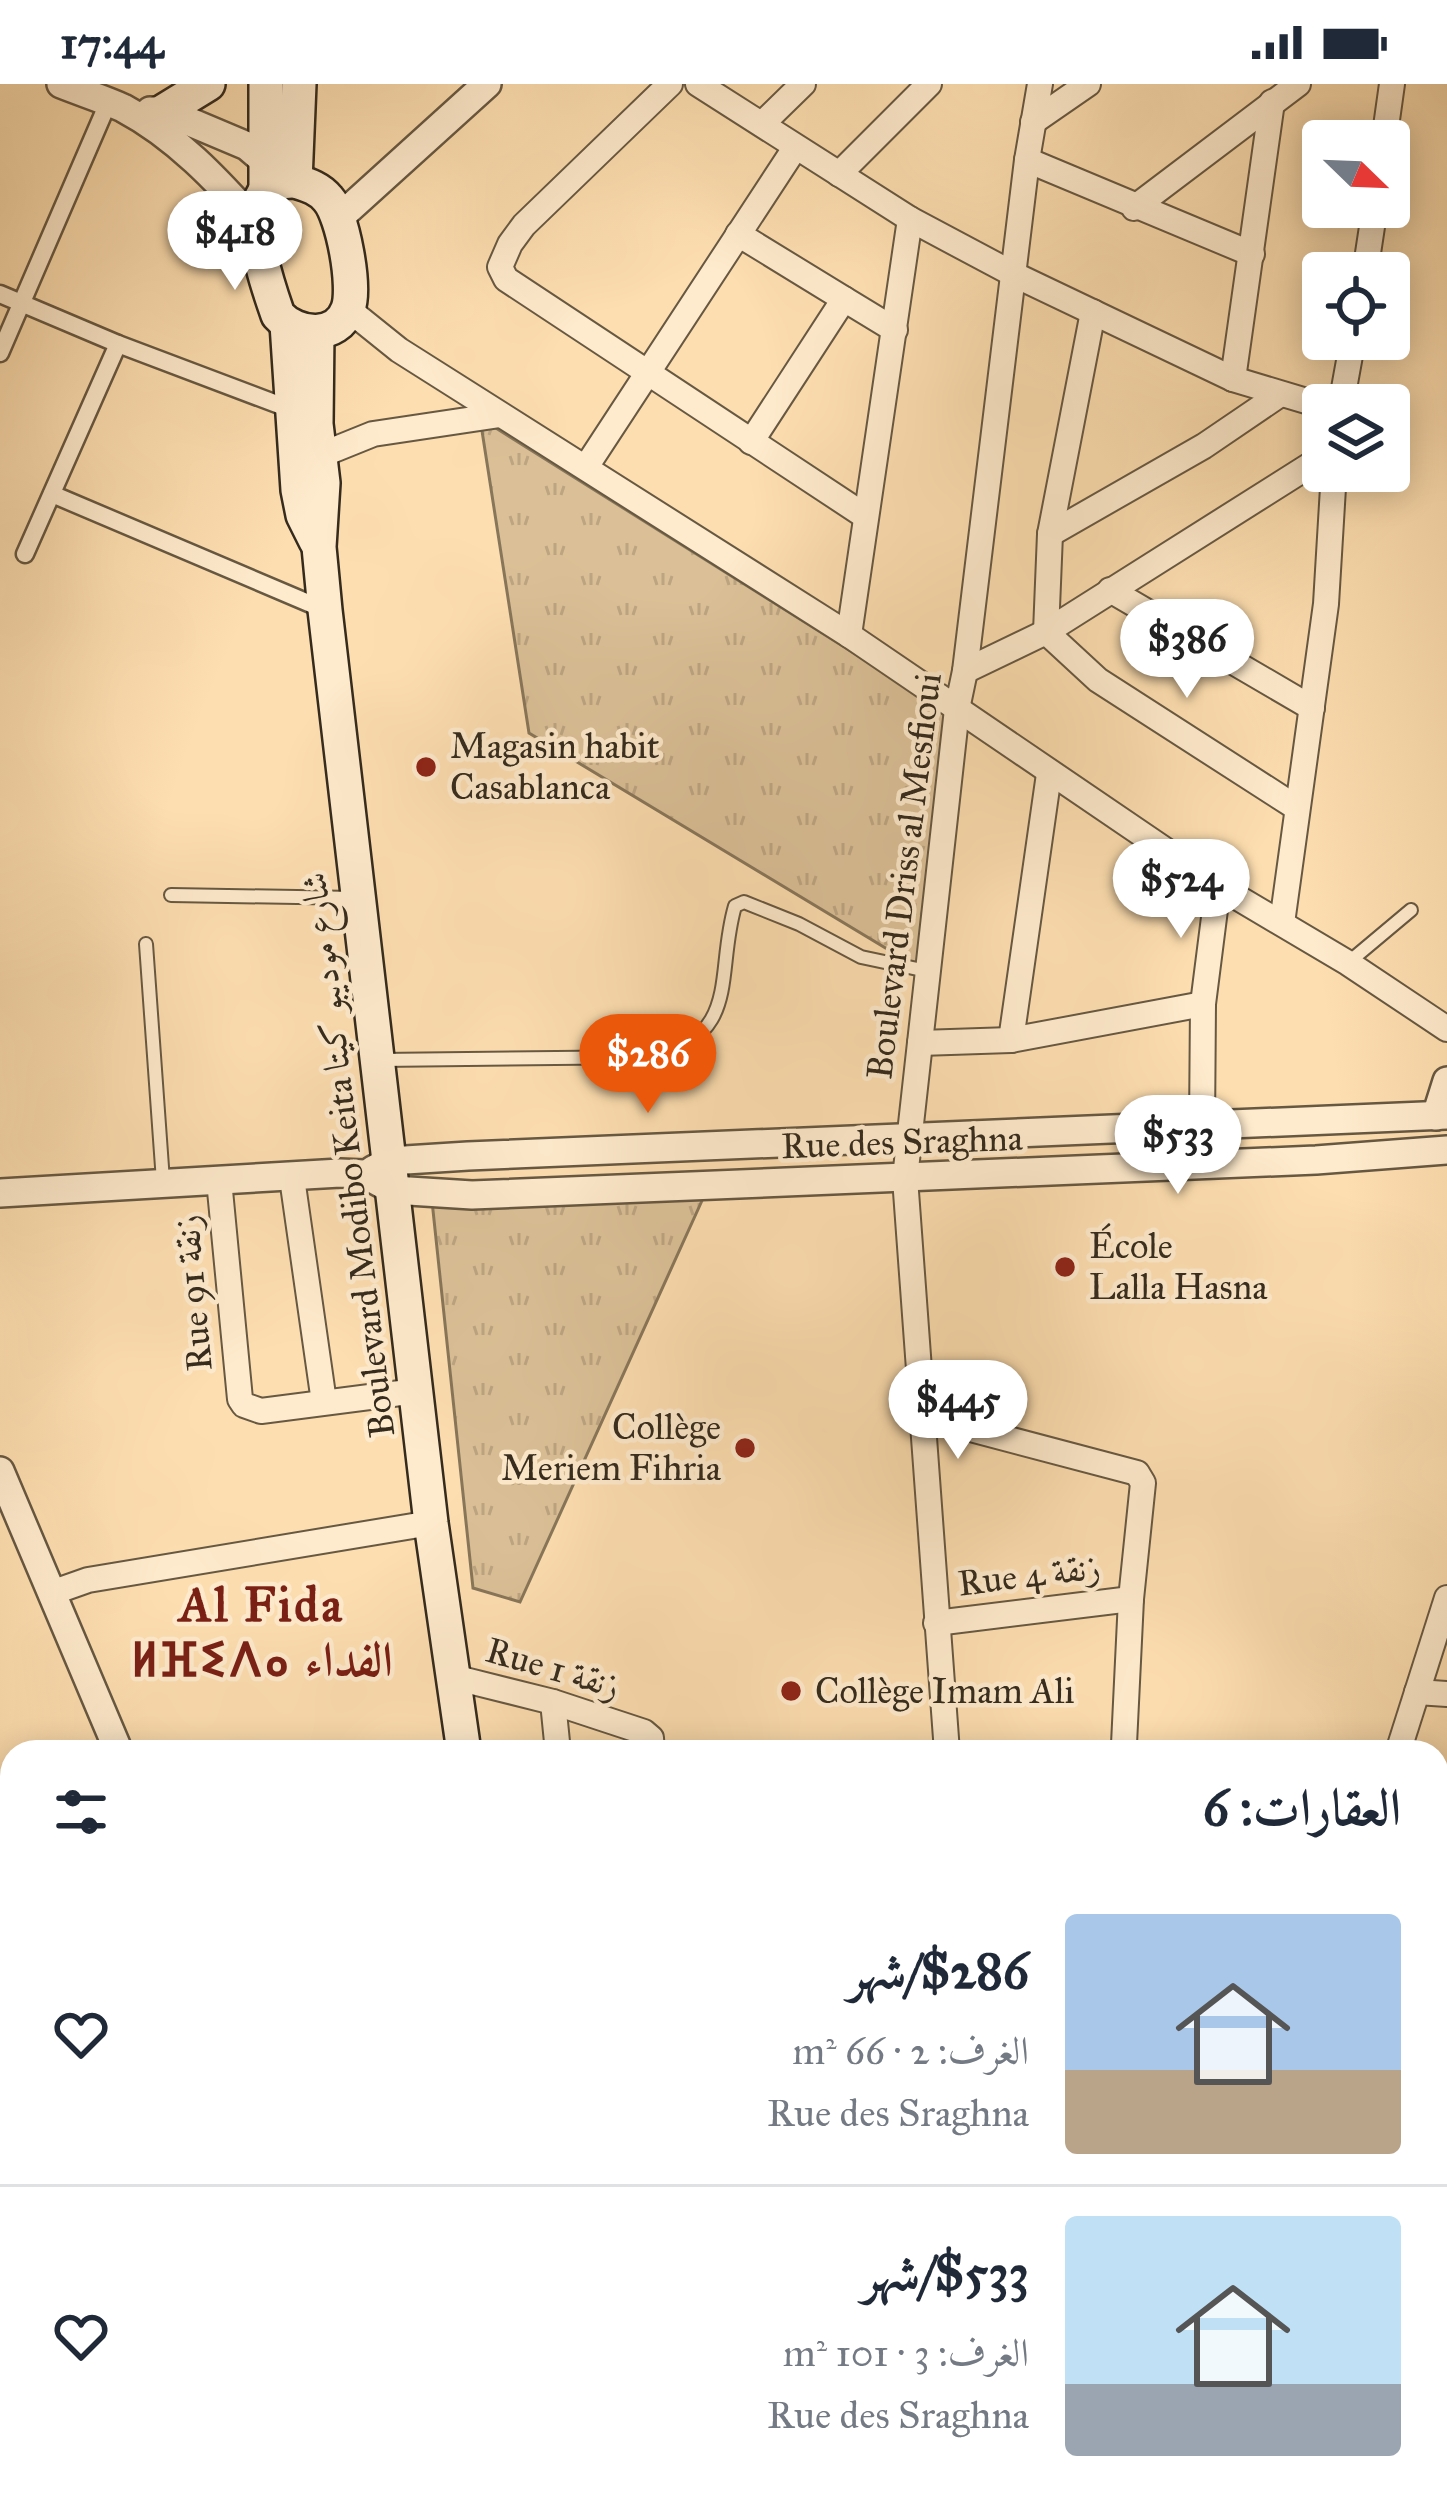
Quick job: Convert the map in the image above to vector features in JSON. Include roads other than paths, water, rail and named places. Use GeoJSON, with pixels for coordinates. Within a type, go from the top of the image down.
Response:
{"type":"FeatureCollection","features":[{"type":"Feature","properties":{"kind":"main road"},"geometry":{"type":"LineString","coordinates":[[164,111],[208,84]]}},
{"type":"Feature","properties":{"kind":"main road"},"geometry":{"type":"LineString","coordinates":[[266,84],[278,177]]}},
{"type":"Feature","properties":{"kind":"main road"},"geometry":{"type":"LineString","coordinates":[[278,177],[318,189],[339,218],[349,276],[348,309],[333,328],[302,328],[278,315],[256,225],[259,197],[278,177],[299,84]]}},
{"type":"Feature","properties":{"kind":"main road","name":"Boulevard Modibo Keita شارع موديبو كيتا"},"geometry":{"type":"LineString","coordinates":[[302,328],[290,409],[303,515],[319,547]]}},
{"type":"Feature","properties":{"kind":"main road","name":"Boulevard Modibo Keita شارع موديبو كيتا"},"geometry":{"type":"LineString","coordinates":[[302,328],[321,455],[319,547],[377,1060],[382,1175],[462,1740]]}},
{"type":"Feature","properties":{"kind":"street"},"geometry":{"type":"LineString","coordinates":[[62,84],[115,106],[213,175],[256,225]]}},
{"type":"Feature","properties":{"kind":"street"},"geometry":{"type":"LineString","coordinates":[[339,218],[487,84]]}},
{"type":"Feature","properties":{"kind":"street"},"geometry":{"type":"LineString","coordinates":[[670,84],[524,225],[500,267],[506,279],[865,516]]}},
{"type":"Feature","properties":{"kind":"street"},"geometry":{"type":"LineString","coordinates":[[698,84],[910,219],[1015,275],[1233,379],[1302,401]]}},
{"type":"Feature","properties":{"kind":"street"},"geometry":{"type":"LineString","coordinates":[[762,124],[803,84]]}},
{"type":"Feature","properties":{"kind":"street"},"geometry":{"type":"LineString","coordinates":[[839,174],[929,84]]}},
{"type":"Feature","properties":{"kind":"street","name":"Boulevard Driss al Mesfioui"},"geometry":{"type":"LineString","coordinates":[[946,1740],[905,1178],[957,709],[1040,84]]}},
{"type":"Feature","properties":{"kind":"street"},"geometry":{"type":"LineString","coordinates":[[1033,122],[1088,84]]}},
{"type":"Feature","properties":{"kind":"street"},"geometry":{"type":"LineString","coordinates":[[1134,208],[1298,84]]}},
{"type":"Feature","properties":{"kind":"street"},"geometry":{"type":"LineString","coordinates":[[1387,120],[1392,84]]}},
{"type":"Feature","properties":{"kind":"street"},"geometry":{"type":"LineString","coordinates":[[1233,379],[1272,102]]}},
{"type":"Feature","properties":{"kind":"street"},"geometry":{"type":"LineString","coordinates":[[115,106],[164,111],[247,146],[278,177]]}},
{"type":"Feature","properties":{"kind":"street"},"geometry":{"type":"LineString","coordinates":[[0,353],[115,106]]}},
{"type":"Feature","properties":{"kind":"street"},"geometry":{"type":"LineString","coordinates":[[586,467],[795,148]]}},
{"type":"Feature","properties":{"kind":"street"},"geometry":{"type":"LineString","coordinates":[[1027,160],[1252,254]]}},
{"type":"Feature","properties":{"kind":"street"},"geometry":{"type":"LineString","coordinates":[[849,635],[910,219]]}},
{"type":"Feature","properties":{"kind":"street"},"geometry":{"type":"LineString","coordinates":[[739,234],[895,331]]}},
{"type":"Feature","properties":{"kind":"street"},"geometry":{"type":"LineString","coordinates":[[0,294],[290,409]]}},
{"type":"Feature","properties":{"kind":"street"},"geometry":{"type":"LineString","coordinates":[[751,442],[844,299]]}},
{"type":"Feature","properties":{"kind":"street"},"geometry":{"type":"LineString","coordinates":[[348,309],[399,350],[849,635],[1218,886],[1447,1029]]}},
{"type":"Feature","properties":{"kind":"street"},"geometry":{"type":"LineString","coordinates":[[1093,312],[1050,534],[1046,632],[1098,680],[1297,808]]}},
{"type":"Feature","properties":{"kind":"street"},"geometry":{"type":"LineString","coordinates":[[25,554],[118,344]]}},
{"type":"Feature","properties":{"kind":"street"},"geometry":{"type":"LineString","coordinates":[[1050,534],[1204,446],[1279,395]]}},
{"type":"Feature","properties":{"kind":"street"},"geometry":{"type":"LineString","coordinates":[[321,455],[373,434],[500,415]]}},
{"type":"Feature","properties":{"kind":"street"},"geometry":{"type":"LineString","coordinates":[[965,671],[1046,632],[1302,470]]}},
{"type":"Feature","properties":{"kind":"street"},"geometry":{"type":"LineString","coordinates":[[1282,923],[1326,604],[1333,492]]}},
{"type":"Feature","properties":{"kind":"street"},"geometry":{"type":"LineString","coordinates":[[52,494],[325,610]]}},
{"type":"Feature","properties":{"kind":"street"},"geometry":{"type":"LineString","coordinates":[[1110,590],[1312,708]]}},
{"type":"Feature","properties":{"kind":"street"},"geometry":{"type":"LineString","coordinates":[[1011,1040],[1049,774]]}},
{"type":"Feature","properties":{"kind":"street"},"geometry":{"type":"LineString","coordinates":[[1202,1127],[1203,1004],[1218,886]]}},
{"type":"Feature","properties":{"kind":"street"},"geometry":{"type":"LineString","coordinates":[[920,1043],[1011,1040],[1203,1004]]}},
{"type":"Feature","properties":{"kind":"street"},"geometry":{"type":"LineString","coordinates":[[1441,1115],[1447,1081]]}},
{"type":"Feature","properties":{"kind":"street","name":"Rue des Sraghna"},"geometry":{"type":"LineString","coordinates":[[0,1192],[382,1175],[910,1136],[1441,1115]]}},
{"type":"Feature","properties":{"kind":"street","name":"Rue des Sraghna"},"geometry":{"type":"LineString","coordinates":[[382,1175],[472,1195],[1316,1160],[1447,1150]]}},
{"type":"Feature","properties":{"kind":"street"},"geometry":{"type":"LineString","coordinates":[[292,1178],[324,1402],[416,1391]]}},
{"type":"Feature","properties":{"kind":"street","name":"Rue 91 زنقة"},"geometry":{"type":"LineString","coordinates":[[219,1180],[239,1399],[261,1411],[324,1402]]}},
{"type":"Feature","properties":{"kind":"street"},"geometry":{"type":"LineString","coordinates":[[925,1417],[1137,1473],[1143,1483],[1130,1599],[1124,1740]]}},
{"type":"Feature","properties":{"kind":"street"},"geometry":{"type":"LineString","coordinates":[[0,1471],[114,1740]]}},
{"type":"Feature","properties":{"kind":"street"},"geometry":{"type":"LineString","coordinates":[[54,1592],[88,1580],[430,1523]]}},
{"type":"Feature","properties":{"kind":"street","name":"Rue 4 زنقة"},"geometry":{"type":"LineString","coordinates":[[936,1623],[1130,1599]]}},
{"type":"Feature","properties":{"kind":"street"},"geometry":{"type":"LineString","coordinates":[[1402,1740],[1446,1605]]}},
{"type":"Feature","properties":{"kind":"street","name":"Rue 1 زنقة"},"geometry":{"type":"LineString","coordinates":[[453,1677],[553,1702],[648,1734],[649,1740]]}},
{"type":"Feature","properties":{"kind":"street"},"geometry":{"type":"LineString","coordinates":[[1417,1692],[1447,1694]]}},
{"type":"Feature","properties":{"kind":"street"},"geometry":{"type":"LineString","coordinates":[[553,1702],[556,1740]]}},
{"type":"Feature","properties":{"kind":"lane"},"geometry":{"type":"LineString","coordinates":[[171,895],[356,898]]}},
{"type":"Feature","properties":{"kind":"lane"},"geometry":{"type":"LineString","coordinates":[[377,1060],[652,1057],[682,1050],[719,1010],[728,932],[736,906],[744,902],[861,957],[928,971]]}},
{"type":"Feature","properties":{"kind":"lane"},"geometry":{"type":"LineString","coordinates":[[1348,963],[1411,910]]}},
{"type":"Feature","properties":{"kind":"lane"},"geometry":{"type":"LineString","coordinates":[[146,944],[163,1182]]}},
{"type":"Feature","properties":{"kind":"place","name":"Magasin habit Casablanca"},"geometry":{"type":"Point","coordinates":[426,767]}},
{"type":"Feature","properties":{"kind":"place","name":"École Lalla Hasna"},"geometry":{"type":"Point","coordinates":[1065,1267]}},
{"type":"Feature","properties":{"kind":"place","name":"Collège Meriem Fihria"},"geometry":{"type":"Point","coordinates":[745,1448]}},
{"type":"Feature","properties":{"kind":"place","name":"Collège Imam Ali"},"geometry":{"type":"Point","coordinates":[791,1691]}},
{"type":"Feature","properties":{"kind":"district","name":"Al Fida ⵍⴼⵉⴷⴰ الفداء"},"geometry":{"type":"Point","coordinates":[262,1632]}}]}
